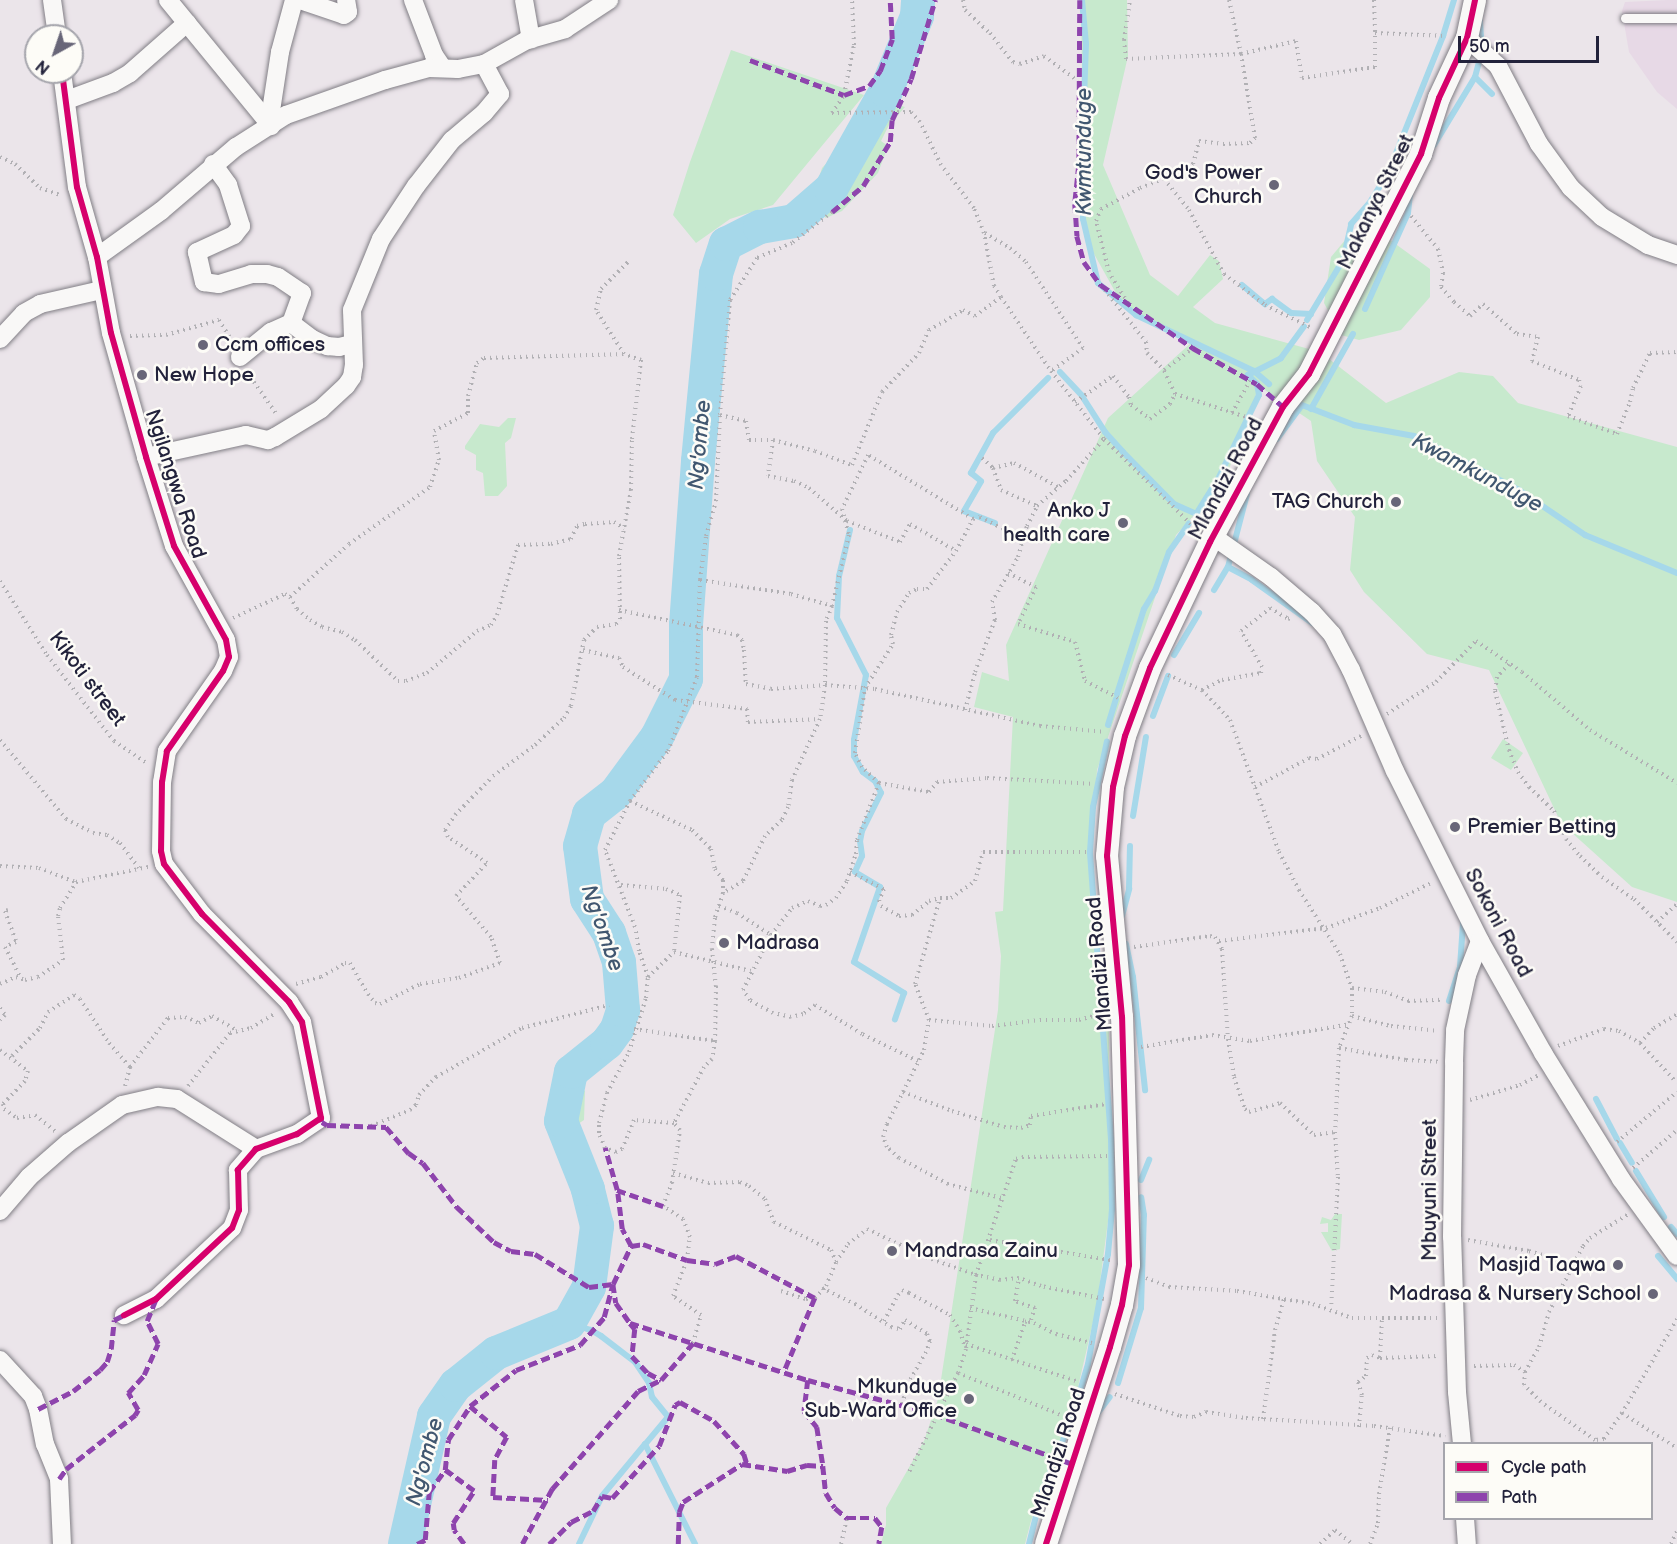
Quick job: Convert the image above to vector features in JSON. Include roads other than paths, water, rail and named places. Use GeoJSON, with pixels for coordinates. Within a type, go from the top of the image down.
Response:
{"type":"FeatureCollection","features":[{"type":"Feature","properties":{"kind":"street"},"geometry":{"type":"LineString","coordinates":[[52,0],[55,24]]}},
{"type":"Feature","properties":{"kind":"street"},"geometry":{"type":"LineString","coordinates":[[168,0],[270,125]]}},
{"type":"Feature","properties":{"kind":"street"},"geometry":{"type":"LineString","coordinates":[[270,125],[280,52],[294,0]]}},
{"type":"Feature","properties":{"kind":"street"},"geometry":{"type":"LineString","coordinates":[[300,0],[344,15],[348,12],[346,0]]}},
{"type":"Feature","properties":{"kind":"street"},"geometry":{"type":"LineString","coordinates":[[412,0],[434,55],[442,67]]}},
{"type":"Feature","properties":{"kind":"street"},"geometry":{"type":"LineString","coordinates":[[524,0],[531,39]]}},
{"type":"Feature","properties":{"kind":"street"},"geometry":{"type":"LineString","coordinates":[[97,257],[161,211],[213,164],[251,136],[286,115],[385,80],[442,67],[458,69],[484,64],[531,39],[565,29],[610,0]]}},
{"type":"Feature","properties":{"kind":"street","name":"Makanya Street"},"geometry":{"type":"LineString","coordinates":[[1278,417],[1309,374],[1421,154],[1439,98],[1467,38],[1475,0]]}},
{"type":"Feature","properties":{"kind":"street"},"geometry":{"type":"LineString","coordinates":[[67,100],[113,83],[130,73],[187,23]]}},
{"type":"Feature","properties":{"kind":"street"},"geometry":{"type":"LineString","coordinates":[[1467,38],[1498,66],[1539,144],[1571,188],[1611,224],[1648,245],[1677,255]]}},
{"type":"Feature","properties":{"kind":"street"},"geometry":{"type":"LineString","coordinates":[[146,457],[246,435],[268,440],[321,409],[346,386],[352,377],[354,365],[352,310],[381,238],[416,186],[452,140],[484,113],[500,94],[484,64]]}},
{"type":"Feature","properties":{"kind":"street","name":"Ngilangwa Road"},"geometry":{"type":"LineString","coordinates":[[64,84],[77,187],[97,257],[101,290],[111,333],[146,457],[174,546],[226,640],[230,657],[223,671],[167,751],[162,782],[161,851],[164,864],[223,936],[289,1002],[302,1022],[308,1044],[321,1118],[297,1134],[256,1149]]}},
{"type":"Feature","properties":{"kind":"street"},"geometry":{"type":"LineString","coordinates":[[213,164],[228,186],[241,226],[234,234],[196,252],[204,282],[219,284],[251,274],[278,277],[302,293],[291,323],[271,332],[240,357]]}},
{"type":"Feature","properties":{"kind":"street"},"geometry":{"type":"LineString","coordinates":[[0,339],[19,318],[40,304],[101,290]]}},
{"type":"Feature","properties":{"kind":"street"},"geometry":{"type":"LineString","coordinates":[[291,323],[312,339],[327,345],[339,347],[352,344]]}},
{"type":"Feature","properties":{"kind":"street","name":"Mlandizi Road"},"geometry":{"type":"LineString","coordinates":[[1046,1544],[1110,1347],[1122,1305],[1128,1271],[1128,1157],[1122,1017],[1107,856],[1113,787],[1125,736],[1150,668],[1212,540],[1278,417]]}},
{"type":"Feature","properties":{"kind":"street","name":"Sokoni Road"},"geometry":{"type":"LineString","coordinates":[[1212,540],[1271,577],[1312,612],[1332,634],[1480,941],[1544,1053],[1621,1179],[1677,1256]]}},
{"type":"Feature","properties":{"kind":"street","name":"Mbuyuni Street"},"geometry":{"type":"LineString","coordinates":[[1461,1441],[1452,1237],[1452,1106],[1455,1030],[1470,962],[1480,941]]}},
{"type":"Feature","properties":{"kind":"street"},"geometry":{"type":"LineString","coordinates":[[0,1211],[29,1177],[68,1143],[122,1105],[158,1097],[177,1099],[256,1149],[238,1170],[239,1210],[231,1228],[156,1299],[124,1315]]}},
{"type":"Feature","properties":{"kind":"street"},"geometry":{"type":"LineString","coordinates":[[0,1360],[33,1396],[38,1409],[45,1444],[59,1479],[62,1544]]}},
{"type":"Feature","properties":{"kind":"street"},"geometry":{"type":"LineString","coordinates":[[1465,1520],[1467,1544]]}},
{"type":"Feature","properties":{"kind":"lane"},"geometry":{"type":"LineString","coordinates":[[1625,18],[1677,18]]}},
{"type":"Feature","properties":{"kind":"waterway","name":"Ng'ombe"},"geometry":{"type":"LineString","coordinates":[[405,1544],[434,1416],[456,1385],[496,1353],[569,1323],[589,1287],[597,1226],[588,1189],[561,1121],[571,1072],[607,1043],[617,1029],[623,1010],[619,962],[609,933],[587,899],[580,846],[589,814],[615,794],[657,737],[686,679],[686,625],[698,461],[716,274],[726,244],[760,227],[794,221],[831,189],[886,91],[917,16],[918,0]]}},
{"type":"Feature","properties":{"kind":"waterway","name":"Kwmtunduge"},"geometry":{"type":"LineString","coordinates":[[1082,0],[1086,44],[1082,152],[1083,219],[1098,283],[1136,315],[1254,371],[1269,384]]}},
{"type":"Feature","properties":{"kind":"waterway"},"geometry":{"type":"LineString","coordinates":[[1307,320],[1343,260],[1351,224],[1370,202],[1388,173],[1443,36],[1454,0]]}},
{"type":"Feature","properties":{"kind":"waterway"},"geometry":{"type":"LineString","coordinates":[[1434,145],[1475,77],[1482,51],[1480,21]]}},
{"type":"Feature","properties":{"kind":"waterway"},"geometry":{"type":"LineString","coordinates":[[1475,77],[1492,94]]}},
{"type":"Feature","properties":{"kind":"waterway"},"geometry":{"type":"LineString","coordinates":[[1365,309],[1408,213],[1410,194]]}},
{"type":"Feature","properties":{"kind":"waterway"},"geometry":{"type":"LineString","coordinates":[[1242,285],[1265,304],[1272,299],[1291,313],[1311,314]]}},
{"type":"Feature","properties":{"kind":"waterway"},"geometry":{"type":"LineString","coordinates":[[1198,511],[1218,479],[1259,395],[1257,384],[1248,375],[1281,358],[1304,326]]}},
{"type":"Feature","properties":{"kind":"waterway"},"geometry":{"type":"LineString","coordinates":[[1311,409],[1353,334]]}},
{"type":"Feature","properties":{"kind":"waterway"},"geometry":{"type":"LineString","coordinates":[[1060,372],[1082,396],[1105,432],[1123,452],[1174,504],[1196,514]]}},
{"type":"Feature","properties":{"kind":"waterway"},"geometry":{"type":"LineString","coordinates":[[995,523],[964,511],[981,481],[971,473],[993,433],[1048,378]]}},
{"type":"Feature","properties":{"kind":"waterway","name":"Kwamkunduge"},"geometry":{"type":"LineString","coordinates":[[1277,439],[1302,405],[1354,425],[1414,436],[1519,490],[1585,535],[1677,573]]}},
{"type":"Feature","properties":{"kind":"waterway"},"geometry":{"type":"LineString","coordinates":[[1214,590],[1228,567],[1247,494]]}},
{"type":"Feature","properties":{"kind":"waterway"},"geometry":{"type":"LineString","coordinates":[[1117,694],[1144,609],[1155,591],[1169,552],[1189,523]]}},
{"type":"Feature","properties":{"kind":"waterway"},"geometry":{"type":"LineString","coordinates":[[850,530],[839,576],[837,618],[866,675],[854,740],[854,756],[863,772],[875,781],[881,793],[862,831],[860,841],[862,856],[855,872],[880,887],[854,962],[904,993],[895,1019]]}},
{"type":"Feature","properties":{"kind":"waterway"},"geometry":{"type":"LineString","coordinates":[[1228,567],[1252,580],[1312,623]]}},
{"type":"Feature","properties":{"kind":"waterway"},"geometry":{"type":"LineString","coordinates":[[1174,655],[1199,613]]}},
{"type":"Feature","properties":{"kind":"waterway"},"geometry":{"type":"LineString","coordinates":[[1153,716],[1168,676]]}},
{"type":"Feature","properties":{"kind":"waterway"},"geometry":{"type":"LineString","coordinates":[[1108,725],[1116,699]]}},
{"type":"Feature","properties":{"kind":"waterway"},"geometry":{"type":"LineString","coordinates":[[1133,816],[1146,737]]}},
{"type":"Feature","properties":{"kind":"waterway"},"geometry":{"type":"LineString","coordinates":[[1029,1544],[1042,1492],[1072,1418],[1088,1364],[1108,1254],[1112,1209],[1111,1139],[1090,852],[1093,807],[1107,741]]}},
{"type":"Feature","properties":{"kind":"waterway"},"geometry":{"type":"LineString","coordinates":[[1122,916],[1129,889],[1130,846]]}},
{"type":"Feature","properties":{"kind":"waterway"},"geometry":{"type":"LineString","coordinates":[[1449,1001],[1460,967],[1463,923]]}},
{"type":"Feature","properties":{"kind":"waterway"},"geometry":{"type":"LineString","coordinates":[[1126,944],[1133,977],[1145,1090]]}},
{"type":"Feature","properties":{"kind":"waterway"},"geometry":{"type":"LineString","coordinates":[[1596,1099],[1617,1139]]}},
{"type":"Feature","properties":{"kind":"waterway"},"geometry":{"type":"LineString","coordinates":[[1620,1143],[1632,1163]]}},
{"type":"Feature","properties":{"kind":"waterway"},"geometry":{"type":"LineString","coordinates":[[1141,1180],[1149,1160]]}},
{"type":"Feature","properties":{"kind":"waterway"},"geometry":{"type":"LineString","coordinates":[[1636,1171],[1664,1217]]}},
{"type":"Feature","properties":{"kind":"waterway"},"geometry":{"type":"LineString","coordinates":[[1118,1383],[1141,1308],[1144,1215],[1141,1197]]}},
{"type":"Feature","properties":{"kind":"waterway"},"geometry":{"type":"LineString","coordinates":[[1671,1227],[1677,1234]]}},
{"type":"Feature","properties":{"kind":"waterway"},"geometry":{"type":"LineString","coordinates":[[1658,1256],[1677,1279]]}},
{"type":"Feature","properties":{"kind":"waterway"},"geometry":{"type":"LineString","coordinates":[[569,1323],[601,1336],[635,1362],[649,1383],[652,1397],[668,1417],[645,1444],[695,1544]]}},
{"type":"Feature","properties":{"kind":"waterway"},"geometry":{"type":"LineString","coordinates":[[1097,1414],[1110,1397]]}},
{"type":"Feature","properties":{"kind":"waterway"},"geometry":{"type":"LineString","coordinates":[[579,1544],[602,1496],[645,1444]]}},
{"type":"Feature","properties":{"kind":"place","name":"God's Power Church"},"geometry":{"type":"Point","coordinates":[1274,185]}},
{"type":"Feature","properties":{"kind":"place","name":"Ccm offices"},"geometry":{"type":"Point","coordinates":[203,345]}},
{"type":"Feature","properties":{"kind":"place","name":"New Hope"},"geometry":{"type":"Point","coordinates":[142,375]}},
{"type":"Feature","properties":{"kind":"place","name":"TAG Church"},"geometry":{"type":"Point","coordinates":[1396,502]}},
{"type":"Feature","properties":{"kind":"place","name":"Anko J health care"},"geometry":{"type":"Point","coordinates":[1123,523]}},
{"type":"Feature","properties":{"kind":"place","name":"Premier Betting"},"geometry":{"type":"Point","coordinates":[1455,827]}},
{"type":"Feature","properties":{"kind":"place","name":"Madrasa"},"geometry":{"type":"Point","coordinates":[724,943]}},
{"type":"Feature","properties":{"kind":"place","name":"Mandrasa Zainu"},"geometry":{"type":"Point","coordinates":[892,1251]}},
{"type":"Feature","properties":{"kind":"place","name":"Masjid Taqwa"},"geometry":{"type":"Point","coordinates":[1618,1265]}},
{"type":"Feature","properties":{"kind":"place","name":"Madrasa & Nursery School"},"geometry":{"type":"Point","coordinates":[1653,1294]}},
{"type":"Feature","properties":{"kind":"place","name":"Mkunduge Sub-Ward Office"},"geometry":{"type":"Point","coordinates":[969,1399]}}]}
